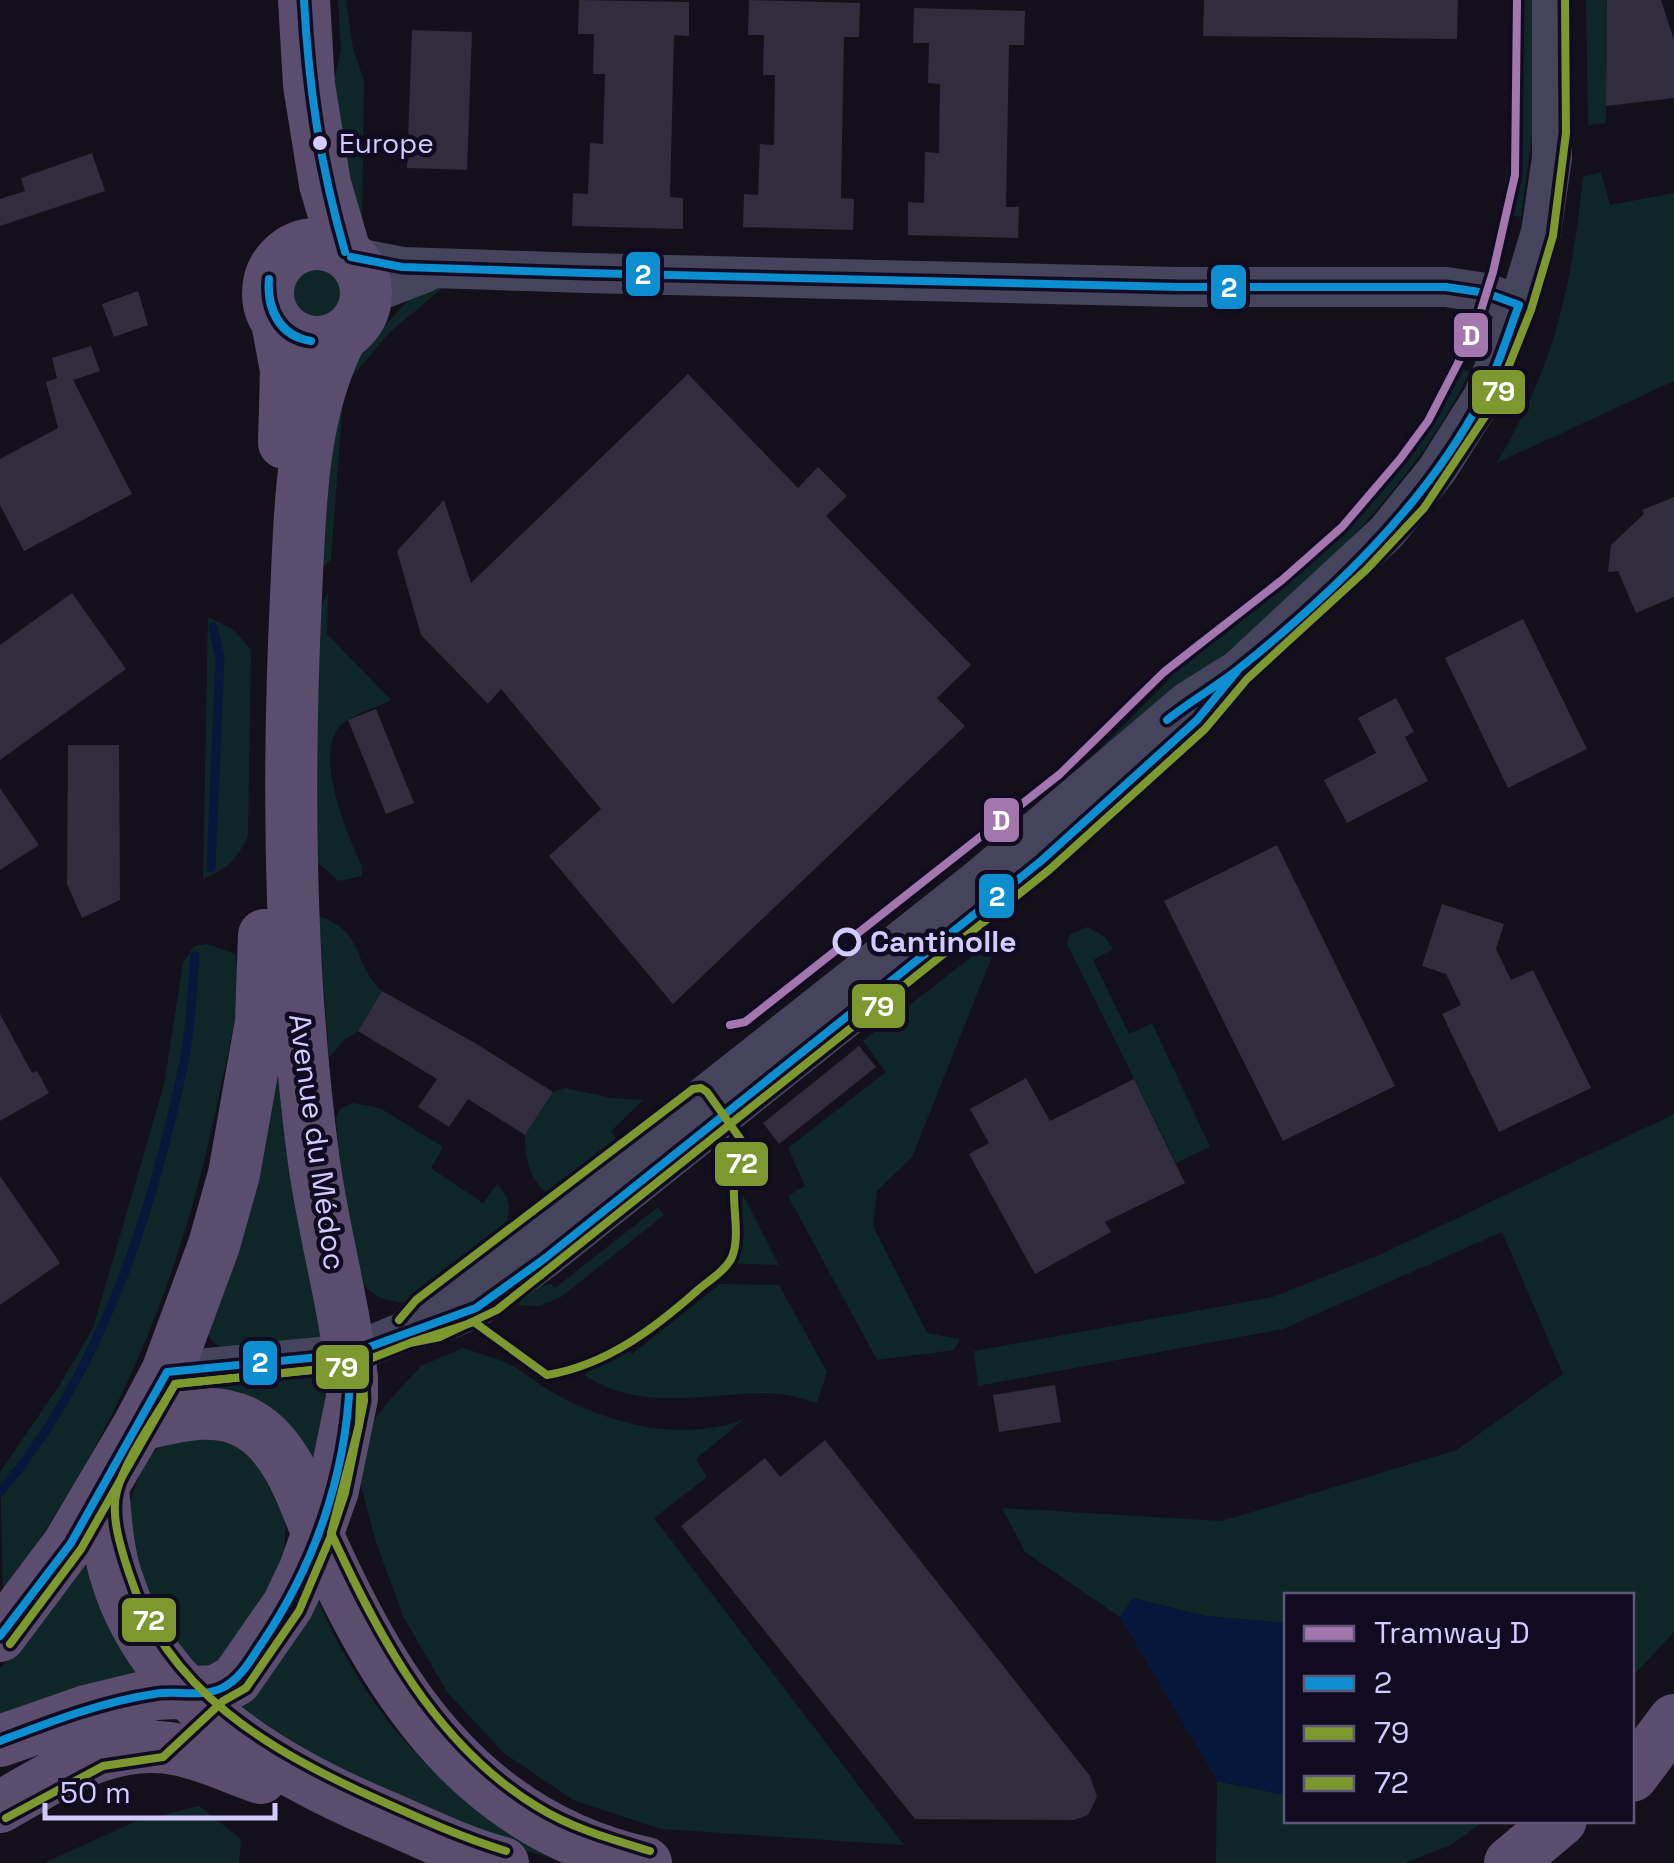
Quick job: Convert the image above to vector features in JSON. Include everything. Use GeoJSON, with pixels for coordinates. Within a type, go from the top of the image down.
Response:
{"type":"FeatureCollection","features":[{"type":"Feature","properties":{"kind":"main road"},"geometry":{"type":"LineString","coordinates":[[280,0],[297,190],[287,254]]}},
{"type":"Feature","properties":{"kind":"main road"},"geometry":{"type":"LineString","coordinates":[[304,0],[310,85],[324,184],[351,285],[313,343],[299,340],[277,322],[268,298],[269,281],[276,266],[287,254],[315,244],[351,285]]}},
{"type":"Feature","properties":{"kind":"main road","name":"Avenue du Médoc"},"geometry":{"type":"LineString","coordinates":[[0,1741],[86,1711],[156,1694],[216,1691],[236,1680],[288,1604],[333,1490],[352,1398],[350,1354],[323,1222],[298,1020],[294,643],[304,479],[323,372],[351,285]]}},
{"type":"Feature","properties":{"kind":"main road","name":"Avenue du Médoc"},"geometry":{"type":"LineString","coordinates":[[0,1636],[59,1558],[167,1372],[214,1245],[252,1084],[260,1022],[274,535],[286,420],[286,370],[277,322]]}},
{"type":"Feature","properties":{"kind":"main road"},"geometry":{"type":"LineString","coordinates":[[139,1425],[204,1413],[250,1424],[278,1453],[379,1660],[438,1740],[480,1780],[532,1818],[570,1837],[646,1863]]}},
{"type":"Feature","properties":{"kind":"main road"},"geometry":{"type":"LineString","coordinates":[[103,1488],[117,1580],[151,1650],[199,1708],[231,1733],[345,1800]]}},
{"type":"Feature","properties":{"kind":"main road"},"geometry":{"type":"LineString","coordinates":[[1634,1754],[1674,1719]]}},
{"type":"Feature","properties":{"kind":"main road"},"geometry":{"type":"LineString","coordinates":[[1634,1773],[1674,1719]]}},
{"type":"Feature","properties":{"kind":"main road"},"geometry":{"type":"LineString","coordinates":[[0,1808],[100,1754],[158,1746],[200,1755],[262,1778],[345,1800],[503,1863]]}},
{"type":"Feature","properties":{"kind":"main road"},"geometry":{"type":"LineString","coordinates":[[1510,1863],[1557,1823]]}},
{"type":"Feature","properties":{"kind":"main road"},"geometry":{"type":"LineString","coordinates":[[1560,1863],[1593,1823]]}},
{"type":"Feature","properties":{"kind":"street"},"geometry":{"type":"LineString","coordinates":[[167,1372],[350,1354],[406,1331],[424,1310],[626,1158],[993,867],[1187,702],[1238,670],[1387,532],[1437,470],[1482,397],[1519,305],[1541,232],[1552,158],[1552,0]]}},
{"type":"Feature","properties":{"kind":"street"},"geometry":{"type":"LineString","coordinates":[[351,285],[445,269],[1159,287],[1446,288],[1486,294],[1519,305]]}},
{"type":"Feature","properties":{"kind":"green space"},"geometry":{"type":"Polygon","coordinates":[[[338,0],[346,0],[353,49],[364,80],[362,226],[348,177],[333,86],[341,50],[338,0]]]}},
{"type":"Feature","properties":{"kind":"green space"},"geometry":{"type":"Polygon","coordinates":[[[1510,0],[1532,0],[1532,136],[1521,217],[1501,213],[1511,136],[1510,0]]]}},
{"type":"Feature","properties":{"kind":"green space"},"geometry":{"type":"Polygon","coordinates":[[[1586,0],[1607,0],[1606,123],[1588,125],[1586,0]]]}},
{"type":"Feature","properties":{"kind":"green space"},"geometry":{"type":"Polygon","coordinates":[[[1601,172],[1610,205],[1674,193],[1674,381],[1497,463],[1547,359],[1566,291],[1583,177],[1601,172]]]}},
{"type":"Feature","properties":{"kind":"green space"},"geometry":{"type":"Polygon","coordinates":[[[317,256],[343,267],[354,293],[343,319],[317,330],[291,319],[280,293],[291,267],[317,256]]]}},
{"type":"Feature","properties":{"kind":"green space"},"geometry":{"type":"Polygon","coordinates":[[[444,287],[391,331],[344,386],[331,559],[309,583],[323,444],[339,369],[412,296],[444,287]]]}},
{"type":"Feature","properties":{"kind":"green space"},"geometry":{"type":"Polygon","coordinates":[[[1451,363],[1470,372],[1437,430],[1397,485],[1352,536],[1251,632],[1091,758],[1169,679],[1160,667],[1298,560],[1357,502],[1402,446],[1451,363]]]}},
{"type":"Feature","properties":{"kind":"green space"},"geometry":{"type":"Polygon","coordinates":[[[328,593],[327,634],[391,700],[347,720],[331,744],[336,798],[362,866],[362,876],[339,881],[314,860],[308,631],[328,593]]]}},
{"type":"Feature","properties":{"kind":"green space"},"geometry":{"type":"Polygon","coordinates":[[[208,617],[235,631],[251,650],[248,835],[231,862],[203,879],[208,617]]]}},
{"type":"Feature","properties":{"kind":"green space"},"geometry":{"type":"Polygon","coordinates":[[[319,916],[334,923],[351,939],[382,991],[358,1031],[329,1058],[319,916]]]}},
{"type":"Feature","properties":{"kind":"green space"},"geometry":{"type":"Polygon","coordinates":[[[1087,927],[1104,936],[1113,949],[1093,960],[1129,1034],[1152,1023],[1210,1147],[1176,1163],[1067,944],[1069,935],[1087,927]]]}},
{"type":"Feature","properties":{"kind":"green space"},"geometry":{"type":"Polygon","coordinates":[[[1001,934],[912,1157],[877,1191],[873,1226],[927,1333],[960,1339],[954,1350],[877,1360],[788,1196],[805,1186],[788,1148],[886,1072],[863,1041],[1001,934]]]}},
{"type":"Feature","properties":{"kind":"green space"},"geometry":{"type":"Polygon","coordinates":[[[207,944],[235,954],[237,1005],[187,1225],[140,1353],[112,1414],[44,1533],[3,1590],[0,1472],[93,1328],[164,1085],[183,963],[194,946],[207,944]]]}},
{"type":"Feature","properties":{"kind":"green space"},"geometry":{"type":"Polygon","coordinates":[[[275,1019],[325,1340],[221,1349],[206,1328],[275,1019]]]}},
{"type":"Feature","properties":{"kind":"green space"},"geometry":{"type":"Polygon","coordinates":[[[565,1088],[643,1100],[611,1131],[621,1145],[554,1199],[531,1172],[525,1135],[553,1092],[565,1088]]]}},
{"type":"Feature","properties":{"kind":"green space"},"geometry":{"type":"Polygon","coordinates":[[[353,1103],[380,1108],[443,1147],[431,1168],[483,1203],[497,1184],[508,1202],[507,1223],[417,1304],[377,1296],[359,1274],[349,1232],[336,1118],[341,1108],[353,1103]]]}},
{"type":"Feature","properties":{"kind":"green space"},"geometry":{"type":"Polygon","coordinates":[[[1674,1114],[1674,1632],[1634,1675],[1634,1593],[1284,1593],[1284,1623],[1206,1616],[1133,1598],[1120,1617],[1025,1552],[1002,1508],[1222,1521],[1457,1450],[1563,1374],[1502,1232],[1283,1329],[978,1386],[974,1351],[1273,1297],[1384,1253],[1674,1114]]]}},
{"type":"Feature","properties":{"kind":"green space"},"geometry":{"type":"Polygon","coordinates":[[[742,1195],[779,1265],[725,1263],[737,1245],[742,1195]]]}},
{"type":"Feature","properties":{"kind":"green space"},"geometry":{"type":"Polygon","coordinates":[[[658,1207],[664,1215],[561,1297],[539,1306],[516,1303],[531,1287],[551,1284],[555,1288],[658,1207]]]}},
{"type":"Feature","properties":{"kind":"green space"},"geometry":{"type":"Polygon","coordinates":[[[720,1284],[779,1285],[827,1372],[817,1403],[771,1393],[649,1397],[627,1394],[584,1375],[622,1344],[632,1354],[720,1284]]]}},
{"type":"Feature","properties":{"kind":"green space"},"geometry":{"type":"Polygon","coordinates":[[[463,1348],[507,1363],[574,1404],[621,1421],[645,1427],[694,1430],[743,1420],[696,1459],[707,1477],[654,1518],[904,1845],[661,1829],[573,1800],[504,1753],[447,1692],[403,1616],[375,1539],[358,1474],[365,1433],[386,1404],[421,1366],[463,1348]]]}},
{"type":"Feature","properties":{"kind":"green space"},"geometry":{"type":"Polygon","coordinates":[[[331,1376],[318,1482],[196,1389],[331,1376]]]}},
{"type":"Feature","properties":{"kind":"green space"},"geometry":{"type":"Polygon","coordinates":[[[178,1431],[251,1449],[286,1522],[282,1575],[229,1662],[203,1670],[180,1658],[132,1558],[130,1502],[142,1468],[159,1446],[178,1431]]]}},
{"type":"Feature","properties":{"kind":"green space"},"geometry":{"type":"Polygon","coordinates":[[[87,1554],[148,1681],[0,1731],[0,1668],[18,1650],[87,1554]]]}},
{"type":"Feature","properties":{"kind":"green space"},"geometry":{"type":"Polygon","coordinates":[[[316,1596],[366,1691],[409,1746],[489,1816],[568,1863],[477,1836],[234,1717],[267,1675],[316,1596]]]}},
{"type":"Feature","properties":{"kind":"green space"},"geometry":{"type":"Polygon","coordinates":[[[1217,1781],[1284,1795],[1284,1823],[1481,1823],[1451,1845],[1405,1863],[1216,1863],[1217,1781]]]}},
{"type":"Feature","properties":{"kind":"green space"},"geometry":{"type":"Polygon","coordinates":[[[199,1806],[241,1839],[239,1863],[44,1863],[134,1822],[199,1806]]]}},
{"type":"Feature","properties":{"kind":"water"},"geometry":{"type":"Polygon","coordinates":[[[1133,1598],[1206,1616],[1284,1623],[1284,1795],[1217,1781],[1120,1617],[1133,1598]]]}},
{"type":"Feature","properties":{"kind":"building"},"geometry":{"type":"Polygon","coordinates":[[[579,0],[689,2],[689,36],[674,35],[670,197],[683,198],[683,229],[572,226],[573,193],[588,194],[590,143],[603,144],[605,74],[593,74],[594,34],[578,34],[579,0]]]}},
{"type":"Feature","properties":{"kind":"building"},"geometry":{"type":"Polygon","coordinates":[[[749,0],[860,3],[859,37],[844,37],[841,198],[854,199],[853,230],[743,227],[744,194],[758,195],[760,144],[774,145],[775,75],[763,75],[764,35],[748,35],[749,0]]]}},
{"type":"Feature","properties":{"kind":"building"},"geometry":{"type":"Polygon","coordinates":[[[1204,0],[1458,0],[1457,39],[1203,36],[1204,0]]]}},
{"type":"Feature","properties":{"kind":"building"},"geometry":{"type":"Polygon","coordinates":[[[1607,0],[1661,0],[1674,40],[1674,98],[1606,106],[1607,0]]]}},
{"type":"Feature","properties":{"kind":"building"},"geometry":{"type":"Polygon","coordinates":[[[914,8],[1025,11],[1024,45],[1009,45],[1006,207],[1019,207],[1018,238],[908,235],[908,202],[924,203],[925,152],[939,153],[940,84],[928,83],[929,43],[913,43],[914,8]]]}},
{"type":"Feature","properties":{"kind":"building"},"geometry":{"type":"Polygon","coordinates":[[[412,30],[472,32],[467,170],[407,168],[412,30]]]}},
{"type":"Feature","properties":{"kind":"building"},"geometry":{"type":"Polygon","coordinates":[[[92,153],[105,191],[0,226],[0,199],[25,191],[21,178],[92,153]]]}},
{"type":"Feature","properties":{"kind":"building"},"geometry":{"type":"Polygon","coordinates":[[[138,291],[148,325],[114,337],[102,304],[138,291]]]}},
{"type":"Feature","properties":{"kind":"building"},"geometry":{"type":"Polygon","coordinates":[[[91,346],[100,371],[73,380],[132,494],[24,551],[0,505],[0,459],[58,428],[46,382],[57,378],[52,358],[91,346]]]}},
{"type":"Feature","properties":{"kind":"building"},"geometry":{"type":"Polygon","coordinates":[[[688,374],[798,488],[818,467],[847,496],[826,516],[971,665],[937,698],[965,726],[673,1004],[549,856],[601,809],[501,689],[488,704],[421,635],[397,551],[444,500],[471,583],[688,374]]]}},
{"type":"Feature","properties":{"kind":"building"},"geometry":{"type":"Polygon","coordinates":[[[1674,497],[1674,597],[1636,613],[1618,571],[1608,572],[1611,545],[1644,514],[1642,510],[1674,497]]]}},
{"type":"Feature","properties":{"kind":"building"},"geometry":{"type":"Polygon","coordinates":[[[72,593],[126,669],[0,760],[0,645],[72,593]]]}},
{"type":"Feature","properties":{"kind":"building"},"geometry":{"type":"Polygon","coordinates":[[[1523,619],[1587,749],[1508,788],[1445,658],[1523,619]]]}},
{"type":"Feature","properties":{"kind":"building"},"geometry":{"type":"Polygon","coordinates":[[[1396,698],[1414,732],[1405,737],[1428,781],[1347,823],[1324,780],[1376,753],[1358,718],[1396,698]]]}},
{"type":"Feature","properties":{"kind":"building"},"geometry":{"type":"Polygon","coordinates":[[[376,709],[414,803],[386,814],[348,720],[376,709]]]}},
{"type":"Feature","properties":{"kind":"building"},"geometry":{"type":"Polygon","coordinates":[[[68,745],[119,745],[120,900],[82,918],[67,884],[68,745]]]}},
{"type":"Feature","properties":{"kind":"building"},"geometry":{"type":"Polygon","coordinates":[[[0,788],[39,845],[0,870],[0,788]]]}},
{"type":"Feature","properties":{"kind":"building"},"geometry":{"type":"Polygon","coordinates":[[[1277,845],[1395,1086],[1283,1141],[1164,901],[1277,845]]]}},
{"type":"Feature","properties":{"kind":"building"},"geometry":{"type":"Polygon","coordinates":[[[1442,904],[1504,924],[1496,949],[1511,980],[1533,970],[1591,1088],[1499,1132],[1442,1014],[1461,1005],[1446,974],[1422,966],[1442,904]]]}},
{"type":"Feature","properties":{"kind":"building"},"geometry":{"type":"Polygon","coordinates":[[[382,991],[553,1092],[525,1135],[468,1099],[449,1127],[418,1107],[437,1079],[358,1031],[382,991]]]}},
{"type":"Feature","properties":{"kind":"building"},"geometry":{"type":"Polygon","coordinates":[[[0,1014],[32,1073],[37,1071],[49,1093],[0,1121],[0,1014]]]}},
{"type":"Feature","properties":{"kind":"building"},"geometry":{"type":"Polygon","coordinates":[[[859,1046],[876,1067],[779,1144],[763,1123],[859,1046]]]}},
{"type":"Feature","properties":{"kind":"building"},"geometry":{"type":"Polygon","coordinates":[[[1026,1078],[1050,1121],[1134,1079],[1185,1183],[1105,1222],[1111,1232],[1035,1274],[969,1154],[989,1143],[970,1109],[1026,1078]]]}},
{"type":"Feature","properties":{"kind":"building"},"geometry":{"type":"Polygon","coordinates":[[[0,1176],[60,1263],[0,1305],[0,1176]]]}},
{"type":"Feature","properties":{"kind":"building"},"geometry":{"type":"Polygon","coordinates":[[[1055,1385],[1061,1422],[999,1432],[993,1395],[1055,1385]]]}},
{"type":"Feature","properties":{"kind":"building"},"geometry":{"type":"Polygon","coordinates":[[[825,1440],[1090,1776],[1097,1797],[1088,1815],[1074,1820],[915,1819],[681,1526],[765,1458],[780,1477],[825,1440]]]}},
{"type":"Feature","properties":{"kind":"waterway"},"geometry":{"type":"LineString","coordinates":[[211,868],[220,658],[213,627]]}},
{"type":"Feature","properties":{"kind":"waterway"},"geometry":{"type":"LineString","coordinates":[[0,1492],[36,1446],[67,1396],[118,1289],[139,1232],[184,1062],[195,956]]}},
{"type":"Feature","properties":{"kind":"tram line","name":"D"},"geometry":{"type":"LineString","coordinates":[[730,1025],[745,1022],[1060,774],[1164,672],[1282,580],[1342,527],[1400,459],[1428,421],[1457,365],[1478,320],[1493,272],[1515,175],[1517,0]]}},
{"type":"Feature","properties":{"kind":"transit line","name":"2"},"geometry":{"type":"LineString","coordinates":[[304,0],[317,127],[345,252]]}},
{"type":"Feature","properties":{"kind":"transit line","name":"79"},"geometry":{"type":"LineString","coordinates":[[10,1644],[81,1549],[175,1384],[352,1366],[410,1343],[440,1337],[497,1310],[1049,870],[1205,729],[1247,679],[1367,569],[1424,508],[1494,403],[1531,310],[1553,236],[1566,133],[1565,0]]}},
{"type":"Feature","properties":{"kind":"transit line","name":"2"},"geometry":{"type":"LineString","coordinates":[[351,257],[402,267],[586,273],[1178,287],[1446,287],[1486,293],[1519,305]]}},
{"type":"Feature","properties":{"kind":"transit line","name":"2"},"geometry":{"type":"LineString","coordinates":[[269,279],[270,300],[278,319],[291,333],[311,341]]}},
{"type":"Feature","properties":{"kind":"transit line","name":"2"},"geometry":{"type":"LineString","coordinates":[[269,279],[270,301],[277,320],[291,334],[311,341]]}},
{"type":"Feature","properties":{"kind":"transit line","name":"2"},"geometry":{"type":"LineString","coordinates":[[1167,720],[1236,671],[1306,611],[1341,580],[1404,512],[1433,476],[1482,398],[1519,305]]}},
{"type":"Feature","properties":{"kind":"transit line","name":"2"},"geometry":{"type":"LineString","coordinates":[[0,1636],[71,1543],[167,1372],[350,1354],[476,1308],[544,1259],[1041,861],[1197,720],[1238,670]]}},
{"type":"Feature","properties":{"kind":"transit line","name":"72"},"geometry":{"type":"LineString","coordinates":[[399,1320],[416,1300],[693,1089],[707,1092],[744,1144],[734,1188],[736,1241],[729,1262],[629,1343],[590,1363],[547,1375],[474,1322],[412,1342]]}},
{"type":"Feature","properties":{"kind":"transit line","name":"79"},"geometry":{"type":"LineString","coordinates":[[6,1818],[103,1766],[163,1757],[223,1701],[246,1688],[299,1611],[330,1538],[345,1493],[364,1401],[362,1353]]}},
{"type":"Feature","properties":{"kind":"transit line","name":"2"},"geometry":{"type":"LineString","coordinates":[[0,1741],[115,1702],[162,1693],[214,1691],[240,1674],[283,1610],[316,1541],[345,1431],[350,1354]]}},
{"type":"Feature","properties":{"kind":"transit line","name":"72"},"geometry":{"type":"LineString","coordinates":[[362,1354],[359,1425],[331,1533],[390,1649],[439,1720],[500,1781],[563,1821],[650,1851]]}},
{"type":"Feature","properties":{"kind":"transit line","name":"72"},"geometry":{"type":"LineString","coordinates":[[351,1366],[175,1384],[134,1451],[117,1491],[116,1521],[126,1564],[146,1615],[169,1652],[228,1713],[300,1761],[339,1781],[442,1828],[506,1851]]}},
{"type":"Feature","properties":{"kind":"place","name":"Europe"},"geometry":{"type":"Point","coordinates":[320,143]}},
{"type":"Feature","properties":{"kind":"place","name":"Cantinolle"},"geometry":{"type":"Point","coordinates":[847,942]}}]}
